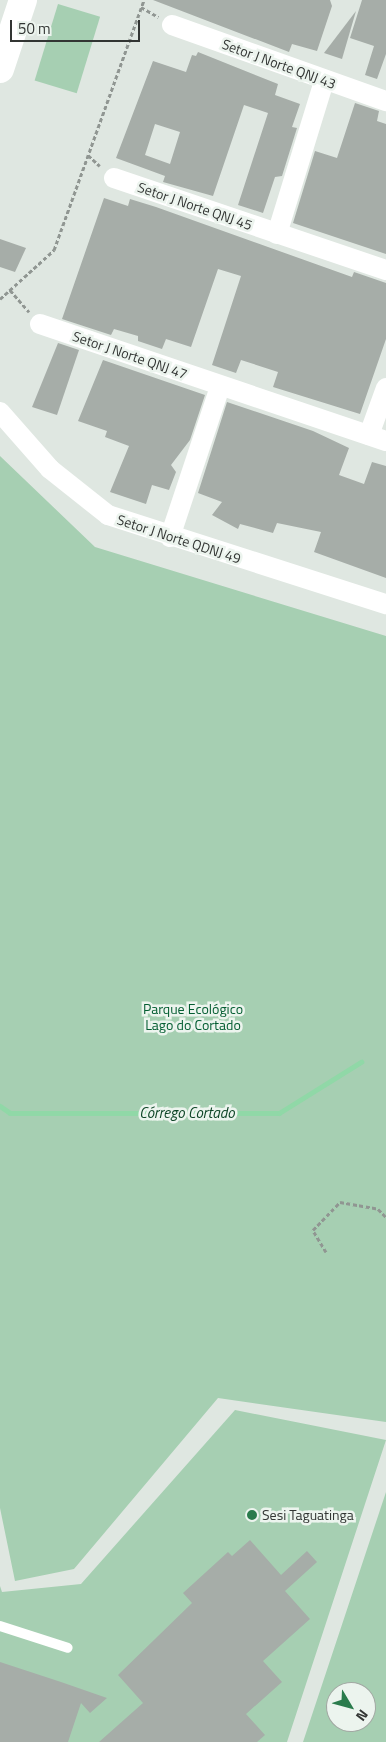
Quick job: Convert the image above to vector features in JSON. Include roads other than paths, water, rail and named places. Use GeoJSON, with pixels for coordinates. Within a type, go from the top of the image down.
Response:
{"type":"FeatureCollection","features":[{"type":"Feature","properties":{"kind":"street"},"geometry":{"type":"LineString","coordinates":[[0,69],[22,0]]}},
{"type":"Feature","properties":{"kind":"street","name":"Setor J Norte QNJ 43"},"geometry":{"type":"LineString","coordinates":[[172,25],[324,81],[386,101]]}},
{"type":"Feature","properties":{"kind":"street"},"geometry":{"type":"LineString","coordinates":[[277,234],[324,81]]}},
{"type":"Feature","properties":{"kind":"street","name":"Setor J Norte QNJ 45"},"geometry":{"type":"LineString","coordinates":[[114,178],[386,270]]}},
{"type":"Feature","properties":{"kind":"street","name":"Setor J Norte QNJ 47"},"geometry":{"type":"LineString","coordinates":[[40,324],[220,387],[377,438]]}},
{"type":"Feature","properties":{"kind":"street"},"geometry":{"type":"LineString","coordinates":[[170,536],[220,387]]}},
{"type":"Feature","properties":{"kind":"street"},"geometry":{"type":"LineString","coordinates":[[377,438],[386,388]]}},
{"type":"Feature","properties":{"kind":"street","name":"Setor J Norte QDNJ 49"},"geometry":{"type":"LineString","coordinates":[[2,415],[50,469],[87,501],[108,515],[386,604]]}},
{"type":"Feature","properties":{"kind":"lane"},"geometry":{"type":"LineString","coordinates":[[0,1626],[68,1648]]}},
{"type":"Feature","properties":{"kind":"waterway","name":"Córrego Cortado"},"geometry":{"type":"LineString","coordinates":[[0,1106],[10,1113],[279,1113],[361,1062]]}},
{"type":"Feature","properties":{"kind":"place","name":"Sesi Taguatinga"},"geometry":{"type":"Point","coordinates":[252,1515]}},
{"type":"Feature","properties":{"kind":"park label","name":"Parque Ecológico Lago do Cortado"},"geometry":{"type":"Point","coordinates":[193,1018]}}]}
